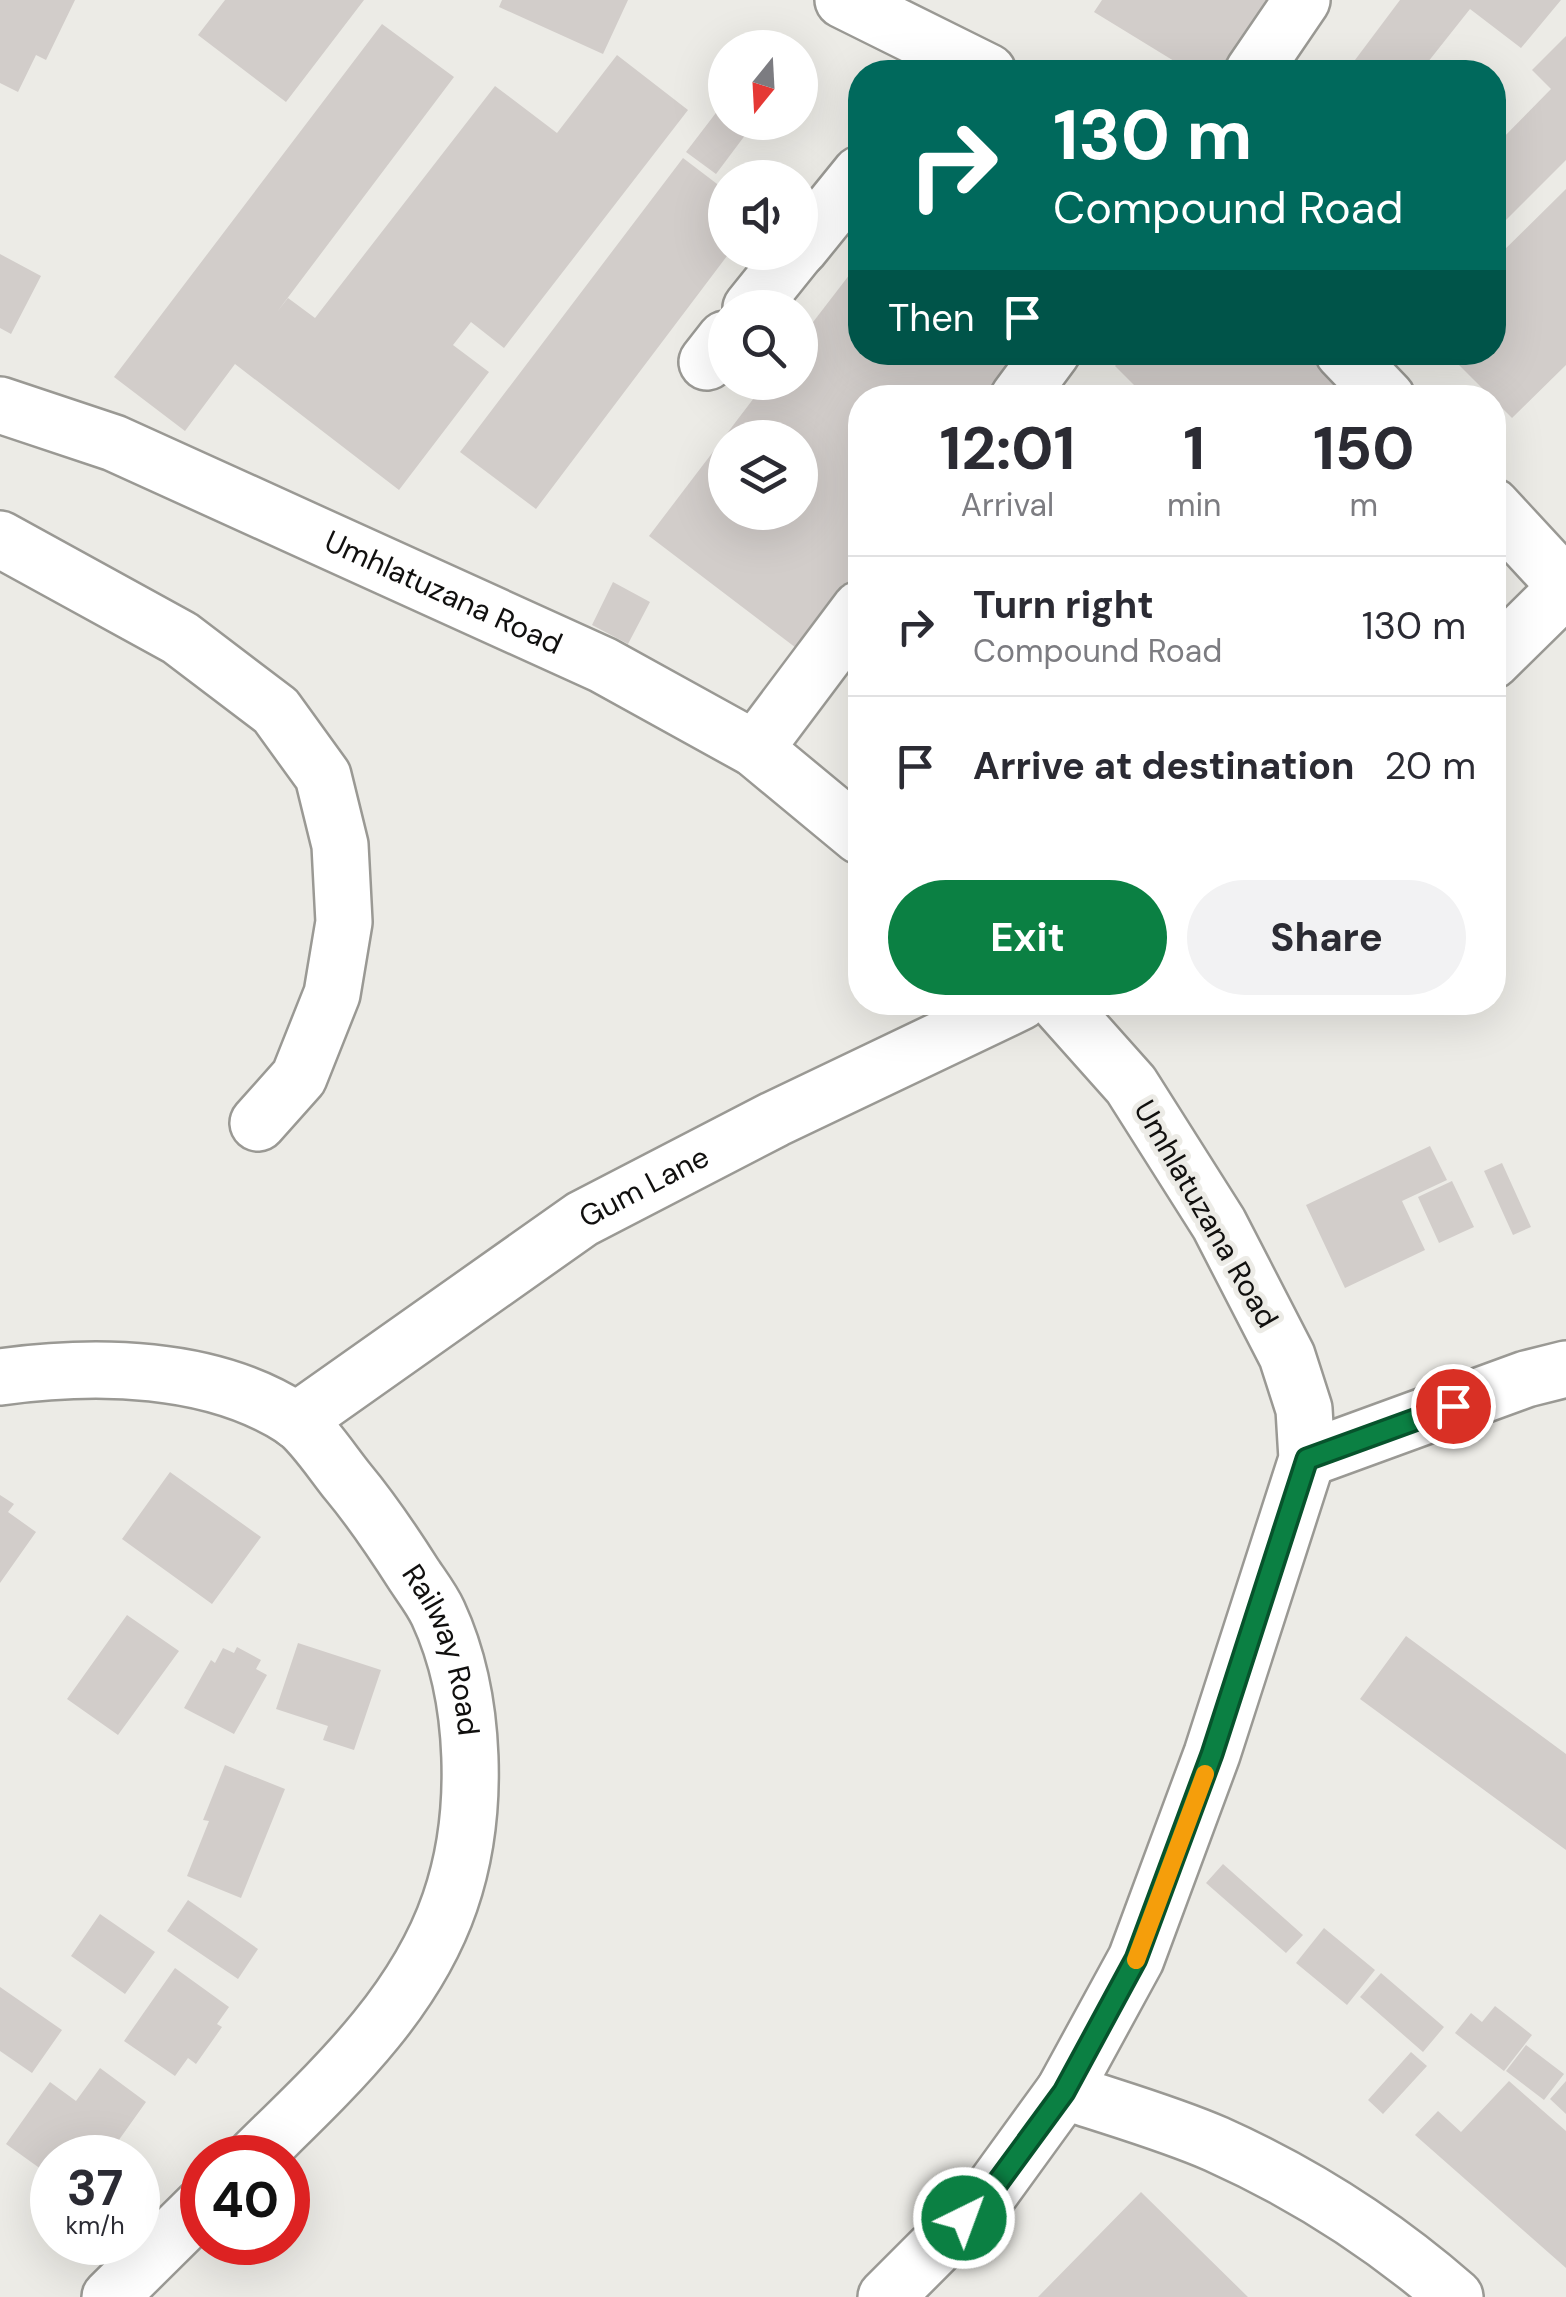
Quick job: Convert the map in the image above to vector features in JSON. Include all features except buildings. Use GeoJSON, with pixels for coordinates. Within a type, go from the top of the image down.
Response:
{"type":"FeatureCollection","features":[{"type":"Feature","properties":{"kind":"street"},"geometry":{"type":"LineString","coordinates":[[843,0],[950,60]]}},
{"type":"Feature","properties":{"kind":"street"},"geometry":{"type":"LineString","coordinates":[[1261,60],[1302,0]]}},
{"type":"Feature","properties":{"kind":"street"},"geometry":{"type":"LineString","coordinates":[[818,225],[848,189]]}},
{"type":"Feature","properties":{"kind":"street"},"geometry":{"type":"LineString","coordinates":[[766,290],[782,270]]}},
{"type":"Feature","properties":{"kind":"street"},"geometry":{"type":"LineString","coordinates":[[1355,365],[1375,385]]}},
{"type":"Feature","properties":{"kind":"street","name":"Umhlatuzana Road"},"geometry":{"type":"LineString","coordinates":[[0,405],[114,443],[603,665],[755,749],[848,826]]}},
{"type":"Feature","properties":{"kind":"street"},"geometry":{"type":"LineString","coordinates":[[1506,521],[1566,587],[1506,648]]}},
{"type":"Feature","properties":{"kind":"street"},"geometry":{"type":"LineString","coordinates":[[0,539],[180,638],[276,712],[322,776],[340,845],[344,922],[332,994],[299,1077],[258,1123]]}},
{"type":"Feature","properties":{"kind":"street"},"geometry":{"type":"LineString","coordinates":[[755,749],[848,625]]}},
{"type":"Feature","properties":{"kind":"street","name":"Gum Lane"},"geometry":{"type":"LineString","coordinates":[[296,1420],[582,1219],[775,1119],[993,1015]]}},
{"type":"Feature","properties":{"kind":"street","name":"Umhlatuzana Road"},"geometry":{"type":"LineString","coordinates":[[889,2296],[990,2193],[1064,2092],[1136,1959],[1212,1754],[1307,1459],[1304,1409],[1287,1356],[1219,1224],[1131,1085],[1068,1015]]}},
{"type":"Feature","properties":{"kind":"street"},"geometry":{"type":"LineString","coordinates":[[1307,1459],[1526,1379],[1566,1369]]}},
{"type":"Feature","properties":{"kind":"street","name":"Railway Road"},"geometry":{"type":"LineString","coordinates":[[0,1377],[49,1370],[147,1373],[228,1388],[296,1420],[376,1515],[438,1613],[460,1681],[472,1756],[466,1830],[450,1902],[419,1966],[380,2028],[275,2135]]}},
{"type":"Feature","properties":{"kind":"street"},"geometry":{"type":"LineString","coordinates":[[1064,2092],[1214,2144],[1312,2192],[1418,2264],[1455,2297]]}},
{"type":"Feature","properties":{"kind":"street"},"geometry":{"type":"LineString","coordinates":[[110,2297],[180,2228]]}},
{"type":"Feature","properties":{"kind":"slow traffic"},"geometry":{"type":"LineString","coordinates":[[1136,1960],[1205,1774]]}},
{"type":"Feature","properties":{"kind":"route"},"geometry":{"type":"LineString","coordinates":[[964,2218],[990,2193],[1064,2092],[1136,1959],[1212,1754],[1307,1459],[1453,1406]]}}]}
